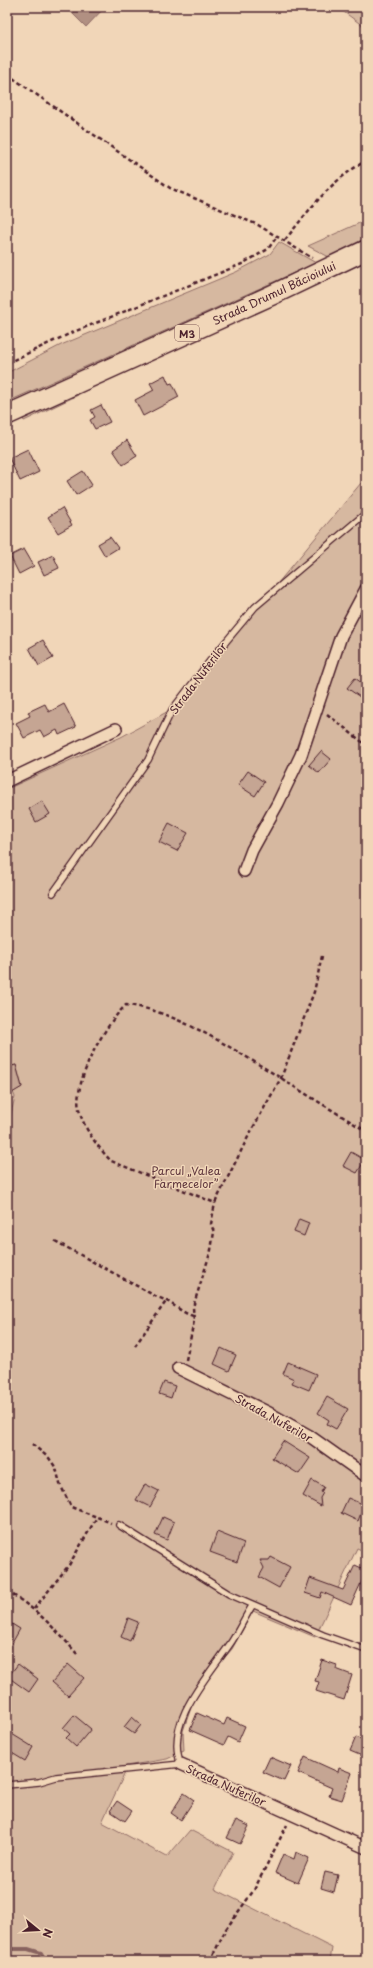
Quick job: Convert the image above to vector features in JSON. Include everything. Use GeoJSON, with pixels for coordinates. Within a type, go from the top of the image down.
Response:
{"type":"FeatureCollection","features":[{"type":"Feature","properties":{"kind":"highway","name":"Strada Drumul Băcioiului"},"geometry":{"type":"LineString","coordinates":[[7,415],[366,250]]}},
{"type":"Feature","properties":{"kind":"street"},"geometry":{"type":"LineString","coordinates":[[244,871],[252,850],[278,803],[301,755],[341,636],[366,589]]}},
{"type":"Feature","properties":{"kind":"street"},"geometry":{"type":"LineString","coordinates":[[7,781],[116,728]]}},
{"type":"Feature","properties":{"kind":"street","name":"Strada Nuferilor"},"geometry":{"type":"LineString","coordinates":[[182,1370],[269,1413],[308,1435],[344,1462],[366,1476]]}},
{"type":"Feature","properties":{"kind":"street","name":"Strada Nuferilor"},"geometry":{"type":"LineString","coordinates":[[182,1764],[366,1848]]}},
{"type":"Feature","properties":{"kind":"lane","name":"Strada Nuferilor"},"geometry":{"type":"LineString","coordinates":[[53,893],[148,760],[172,710],[213,657],[255,607],[366,513]]}},
{"type":"Feature","properties":{"kind":"lane"},"geometry":{"type":"LineString","coordinates":[[119,1526],[208,1582],[252,1606],[366,1650]]}},
{"type":"Feature","properties":{"kind":"lane"},"geometry":{"type":"LineString","coordinates":[[182,1764],[178,1752],[179,1732],[193,1696],[202,1680],[232,1640],[252,1606]]}},
{"type":"Feature","properties":{"kind":"lane","name":"Strada Nuferilor"},"geometry":{"type":"LineString","coordinates":[[7,1785],[39,1782],[56,1777],[182,1764]]}},
{"type":"Feature","properties":{"kind":"path"},"geometry":{"type":"LineString","coordinates":[[7,74],[170,188],[239,216],[278,235],[328,268]]}},
{"type":"Feature","properties":{"kind":"path"},"geometry":{"type":"LineString","coordinates":[[285,240],[320,196],[356,165],[366,160]]}},
{"type":"Feature","properties":{"kind":"path"},"geometry":{"type":"LineString","coordinates":[[7,363],[71,333],[242,264],[268,249],[278,235]]}},
{"type":"Feature","properties":{"kind":"path"},"geometry":{"type":"LineString","coordinates":[[318,707],[366,745]]}},
{"type":"Feature","properties":{"kind":"path"},"geometry":{"type":"LineString","coordinates":[[182,1370],[194,1321],[193,1307],[211,1250],[214,1232],[211,1224],[215,1202],[249,1135],[281,1078],[314,992],[322,956]]}},
{"type":"Feature","properties":{"kind":"path"},"geometry":{"type":"LineString","coordinates":[[215,1202],[112,1161],[99,1148],[79,1110],[78,1095],[91,1056],[104,1031],[126,1005],[140,1006],[196,1030],[281,1078],[366,1132]]}},
{"type":"Feature","properties":{"kind":"path"},"geometry":{"type":"LineString","coordinates":[[55,1241],[157,1298],[167,1300],[186,1314],[193,1316]]}},
{"type":"Feature","properties":{"kind":"path"},"geometry":{"type":"LineString","coordinates":[[135,1346],[167,1300]]}},
{"type":"Feature","properties":{"kind":"path"},"geometry":{"type":"LineString","coordinates":[[32,1444],[49,1458],[56,1468],[60,1484],[71,1507],[119,1526]]}},
{"type":"Feature","properties":{"kind":"path"},"geometry":{"type":"LineString","coordinates":[[34,1609],[69,1565],[96,1517]]}},
{"type":"Feature","properties":{"kind":"path"},"geometry":{"type":"LineString","coordinates":[[7,1591],[50,1622],[78,1654]]}},
{"type":"Feature","properties":{"kind":"path"},"geometry":{"type":"LineString","coordinates":[[210,1961],[226,1929],[254,1890],[292,1814]]}},
{"type":"Feature","properties":{"kind":"shaded area"},"geometry":{"type":"Polygon","coordinates":[[[66,7],[105,7],[86,27],[66,7]]]}},
{"type":"Feature","properties":{"kind":"shaded area"},"geometry":{"type":"Polygon","coordinates":[[[16,1065],[22,1087],[15,1097],[7,1130],[7,1067],[16,1065]]]}},
{"type":"Feature","properties":{"kind":"green space"},"geometry":{"type":"Polygon","coordinates":[[[337,7],[366,7],[366,28],[337,7]]]}},
{"type":"Feature","properties":{"kind":"green space"},"geometry":{"type":"Polygon","coordinates":[[[366,220],[366,241],[329,257],[308,246],[366,220]]]}},
{"type":"Feature","properties":{"kind":"green space"},"geometry":{"type":"Polygon","coordinates":[[[279,242],[316,263],[7,402],[7,373],[61,345],[236,272],[270,254],[279,242]]]}},
{"type":"Feature","properties":{"kind":"green space"},"geometry":{"type":"Polygon","coordinates":[[[75,390],[78,395],[24,421],[22,416],[75,390]]]}},
{"type":"Feature","properties":{"kind":"green space","name":"Parcul „Valea Farmecelor”"},"geometry":{"type":"Polygon","coordinates":[[[366,477],[366,1552],[357,1548],[315,1637],[253,1611],[232,1649],[207,1678],[195,1696],[183,1731],[184,1751],[167,1759],[126,1766],[124,1775],[102,1822],[167,1857],[190,1830],[233,1852],[215,1889],[332,1948],[330,1961],[7,1961],[7,1130],[15,1097],[13,1092],[22,1087],[16,1065],[7,1067],[7,789],[121,737],[185,702],[204,672],[366,477]]]}},
{"type":"Feature","properties":{"kind":"building"},"geometry":{"type":"Polygon","coordinates":[[[165,375],[169,384],[172,383],[179,397],[143,416],[135,400],[154,390],[150,383],[165,375]]]}},
{"type":"Feature","properties":{"kind":"building"},"geometry":{"type":"Polygon","coordinates":[[[101,405],[110,422],[95,429],[90,420],[95,417],[91,410],[101,405]]]}},
{"type":"Feature","properties":{"kind":"building"},"geometry":{"type":"Polygon","coordinates":[[[127,440],[137,456],[123,465],[113,450],[127,440]]]}},
{"type":"Feature","properties":{"kind":"building"},"geometry":{"type":"Polygon","coordinates":[[[28,449],[39,472],[20,481],[9,458],[28,449]]]}},
{"type":"Feature","properties":{"kind":"building"},"geometry":{"type":"Polygon","coordinates":[[[83,471],[92,485],[76,495],[67,481],[83,471]]]}},
{"type":"Feature","properties":{"kind":"building"},"geometry":{"type":"Polygon","coordinates":[[[62,508],[72,525],[58,533],[48,517],[62,508]]]}},
{"type":"Feature","properties":{"kind":"building"},"geometry":{"type":"Polygon","coordinates":[[[110,537],[118,548],[105,556],[98,544],[110,537]]]}},
{"type":"Feature","properties":{"kind":"building"},"geometry":{"type":"Polygon","coordinates":[[[24,549],[34,566],[19,574],[10,556],[24,549]]]}},
{"type":"Feature","properties":{"kind":"building"},"geometry":{"type":"Polygon","coordinates":[[[53,555],[59,568],[44,575],[38,562],[53,555]]]}},
{"type":"Feature","properties":{"kind":"building"},"geometry":{"type":"Polygon","coordinates":[[[43,640],[53,658],[39,666],[29,648],[43,640]]]}},
{"type":"Feature","properties":{"kind":"building"},"geometry":{"type":"Polygon","coordinates":[[[355,678],[366,686],[360,697],[347,688],[355,678]]]}},
{"type":"Feature","properties":{"kind":"building"},"geometry":{"type":"Polygon","coordinates":[[[45,704],[49,712],[64,704],[76,727],[59,735],[57,730],[44,737],[40,730],[24,738],[16,723],[30,716],[28,712],[45,704]]]}},
{"type":"Feature","properties":{"kind":"building"},"geometry":{"type":"Polygon","coordinates":[[[321,751],[331,759],[319,773],[309,765],[321,751]]]}},
{"type":"Feature","properties":{"kind":"building"},"geometry":{"type":"Polygon","coordinates":[[[248,771],[264,782],[255,796],[238,785],[248,771]]]}},
{"type":"Feature","properties":{"kind":"building"},"geometry":{"type":"Polygon","coordinates":[[[42,801],[50,814],[36,822],[29,809],[42,801]]]}},
{"type":"Feature","properties":{"kind":"building"},"geometry":{"type":"Polygon","coordinates":[[[169,823],[188,833],[177,851],[159,842],[169,823]]]}},
{"type":"Feature","properties":{"kind":"building"},"geometry":{"type":"Polygon","coordinates":[[[16,1065],[22,1087],[7,1096],[7,1067],[16,1065]]]}},
{"type":"Feature","properties":{"kind":"building"},"geometry":{"type":"Polygon","coordinates":[[[351,1152],[365,1160],[357,1173],[343,1166],[351,1152]]]}},
{"type":"Feature","properties":{"kind":"building"},"geometry":{"type":"Polygon","coordinates":[[[299,1219],[309,1223],[304,1236],[294,1232],[299,1219]]]}},
{"type":"Feature","properties":{"kind":"building"},"geometry":{"type":"Polygon","coordinates":[[[221,1348],[236,1355],[229,1371],[214,1364],[221,1348]]]}},
{"type":"Feature","properties":{"kind":"building"},"geometry":{"type":"Polygon","coordinates":[[[288,1362],[316,1374],[309,1390],[292,1383],[294,1379],[283,1374],[288,1362]]]}},
{"type":"Feature","properties":{"kind":"building"},"geometry":{"type":"Polygon","coordinates":[[[164,1382],[175,1386],[171,1398],[159,1394],[164,1382]]]}},
{"type":"Feature","properties":{"kind":"building"},"geometry":{"type":"Polygon","coordinates":[[[327,1397],[348,1409],[336,1429],[327,1424],[329,1420],[318,1413],[327,1397]]]}},
{"type":"Feature","properties":{"kind":"building"},"geometry":{"type":"Polygon","coordinates":[[[283,1441],[310,1458],[299,1474],[272,1458],[283,1441]]]}},
{"type":"Feature","properties":{"kind":"building"},"geometry":{"type":"Polygon","coordinates":[[[312,1480],[324,1487],[320,1498],[321,1506],[303,1496],[312,1480]]]}},
{"type":"Feature","properties":{"kind":"building"},"geometry":{"type":"Polygon","coordinates":[[[145,1484],[159,1491],[150,1507],[136,1500],[145,1484]]]}},
{"type":"Feature","properties":{"kind":"building"},"geometry":{"type":"Polygon","coordinates":[[[348,1498],[364,1505],[358,1521],[341,1513],[348,1498]]]}},
{"type":"Feature","properties":{"kind":"building"},"geometry":{"type":"Polygon","coordinates":[[[163,1517],[174,1522],[167,1540],[155,1535],[163,1517]]]}},
{"type":"Feature","properties":{"kind":"building"},"geometry":{"type":"Polygon","coordinates":[[[217,1532],[244,1543],[237,1562],[210,1552],[217,1532]]]}},
{"type":"Feature","properties":{"kind":"building"},"geometry":{"type":"Polygon","coordinates":[[[271,1557],[290,1567],[279,1588],[259,1577],[264,1568],[260,1560],[269,1560],[271,1557]]]}},
{"type":"Feature","properties":{"kind":"building"},"geometry":{"type":"Polygon","coordinates":[[[355,1565],[366,1570],[366,1572],[351,1605],[322,1592],[320,1598],[305,1593],[310,1578],[343,1590],[355,1565]]]}},
{"type":"Feature","properties":{"kind":"building"},"geometry":{"type":"Polygon","coordinates":[[[128,1618],[138,1622],[130,1641],[121,1637],[128,1618]]]}},
{"type":"Feature","properties":{"kind":"building"},"geometry":{"type":"Polygon","coordinates":[[[7,1621],[20,1629],[7,1652],[7,1621]]]}},
{"type":"Feature","properties":{"kind":"building"},"geometry":{"type":"Polygon","coordinates":[[[322,1660],[337,1665],[336,1669],[352,1675],[344,1700],[316,1691],[319,1682],[315,1681],[322,1660]]]}},
{"type":"Feature","properties":{"kind":"building"},"geometry":{"type":"Polygon","coordinates":[[[18,1664],[38,1679],[29,1692],[8,1677],[18,1664]]]}},
{"type":"Feature","properties":{"kind":"building"},"geometry":{"type":"Polygon","coordinates":[[[68,1664],[84,1678],[68,1696],[52,1682],[68,1664]]]}},
{"type":"Feature","properties":{"kind":"building"},"geometry":{"type":"Polygon","coordinates":[[[197,1713],[224,1725],[227,1718],[245,1726],[238,1742],[228,1737],[224,1745],[190,1730],[197,1713]]]}},
{"type":"Feature","properties":{"kind":"building"},"geometry":{"type":"Polygon","coordinates":[[[74,1715],[91,1729],[76,1747],[66,1738],[70,1734],[63,1728],[74,1715]]]}},
{"type":"Feature","properties":{"kind":"building"},"geometry":{"type":"Polygon","coordinates":[[[132,1717],[141,1725],[134,1734],[124,1727],[132,1717]]]}},
{"type":"Feature","properties":{"kind":"building"},"geometry":{"type":"Polygon","coordinates":[[[7,1731],[33,1747],[25,1761],[7,1750],[7,1731]]]}},
{"type":"Feature","properties":{"kind":"building"},"geometry":{"type":"Polygon","coordinates":[[[356,1737],[366,1741],[362,1756],[350,1751],[356,1737]]]}},
{"type":"Feature","properties":{"kind":"building"},"geometry":{"type":"Polygon","coordinates":[[[270,1757],[291,1766],[284,1781],[263,1772],[270,1757]]]}},
{"type":"Feature","properties":{"kind":"building"},"geometry":{"type":"Polygon","coordinates":[[[305,1757],[338,1772],[339,1768],[352,1773],[342,1800],[329,1796],[332,1788],[298,1773],[305,1757]]]}},
{"type":"Feature","properties":{"kind":"building"},"geometry":{"type":"Polygon","coordinates":[[[184,1793],[194,1800],[181,1820],[171,1813],[184,1793]]]}},
{"type":"Feature","properties":{"kind":"building"},"geometry":{"type":"Polygon","coordinates":[[[117,1801],[132,1811],[125,1821],[110,1811],[117,1801]]]}},
{"type":"Feature","properties":{"kind":"building"},"geometry":{"type":"Polygon","coordinates":[[[236,1820],[249,1826],[240,1844],[227,1838],[236,1820]]]}},
{"type":"Feature","properties":{"kind":"building"},"geometry":{"type":"Polygon","coordinates":[[[296,1852],[309,1858],[298,1883],[275,1873],[283,1854],[294,1859],[296,1852]]]}},
{"type":"Feature","properties":{"kind":"building"},"geometry":{"type":"Polygon","coordinates":[[[325,1872],[338,1875],[334,1892],[321,1888],[325,1872]]]}},
{"type":"Feature","properties":{"kind":"waterway"},"geometry":{"type":"LineString","coordinates":[[7,1949],[28,1949],[41,1953],[46,1961]]}}]}
